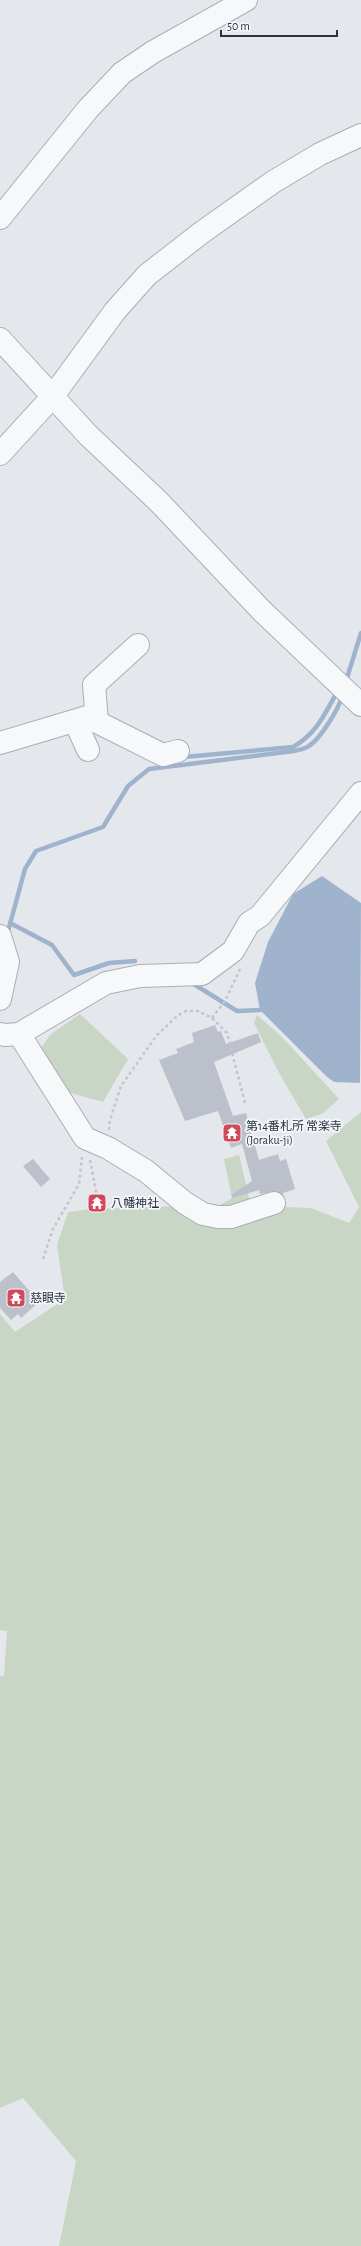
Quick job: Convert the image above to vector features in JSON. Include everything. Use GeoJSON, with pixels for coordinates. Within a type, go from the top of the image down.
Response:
{"type":"FeatureCollection","features":[{"type":"Feature","properties":{"kind":"street"},"geometry":{"type":"LineString","coordinates":[[0,218],[88,108],[122,73],[153,52],[246,0]]}},
{"type":"Feature","properties":{"kind":"street"},"geometry":{"type":"LineString","coordinates":[[0,454],[52,396],[114,311],[148,275],[201,233],[273,182],[320,154],[361,135]]}},
{"type":"Feature","properties":{"kind":"street"},"geometry":{"type":"LineString","coordinates":[[0,339],[88,435],[159,502],[262,611],[356,699]]}},
{"type":"Feature","properties":{"kind":"street"},"geometry":{"type":"LineString","coordinates":[[97,722],[94,685],[138,644]]}},
{"type":"Feature","properties":{"kind":"street"},"geometry":{"type":"LineString","coordinates":[[0,743],[88,717],[163,756],[178,751]]}},
{"type":"Feature","properties":{"kind":"street"},"geometry":{"type":"LineString","coordinates":[[75,721],[88,750]]}},
{"type":"Feature","properties":{"kind":"street"},"geometry":{"type":"LineString","coordinates":[[274,1203],[231,1217],[218,1218],[203,1214],[185,1203],[146,1171],[108,1148],[85,1138],[9,1034],[106,982],[140,976],[202,974],[222,961],[233,951],[249,924],[260,916],[360,797]]}},
{"type":"Feature","properties":{"kind":"street"},"geometry":{"type":"LineString","coordinates":[[0,999],[8,962],[3,943]]}},
{"type":"Feature","properties":{"kind":"path"},"geometry":{"type":"LineString","coordinates":[[212,1018],[225,1001]]}},
{"type":"Feature","properties":{"kind":"path"},"geometry":{"type":"LineString","coordinates":[[108,1148],[110,1120],[121,1086],[157,1035],[177,1016],[186,1011],[198,1011],[212,1018],[227,1033],[245,1103]]}},
{"type":"Feature","properties":{"kind":"path"},"geometry":{"type":"LineString","coordinates":[[43,1259],[53,1230],[78,1184],[85,1138]]}},
{"type":"Feature","properties":{"kind":"path"},"geometry":{"type":"LineString","coordinates":[[94,1177],[97,1196]]}},
{"type":"Feature","properties":{"kind":"green space"},"geometry":{"type":"Polygon","coordinates":[[[80,1014],[128,1059],[103,1102],[63,1091],[41,1048],[51,1034],[80,1014]]]}},
{"type":"Feature","properties":{"kind":"green space"},"geometry":{"type":"Polygon","coordinates":[[[257,1015],[283,1038],[339,1099],[322,1114],[306,1119],[278,1071],[254,1023],[257,1015]]]}},
{"type":"Feature","properties":{"kind":"green space"},"geometry":{"type":"Polygon","coordinates":[[[361,1112],[361,2246],[59,2246],[76,2161],[23,2098],[0,2108],[0,1676],[4,1676],[7,1631],[0,1630],[0,1314],[15,1332],[65,1299],[57,1245],[68,1212],[90,1209],[220,1205],[232,1198],[224,1159],[239,1155],[251,1206],[311,1208],[349,1223],[359,1207],[326,1141],[361,1112]]]}},
{"type":"Feature","properties":{"kind":"water"},"geometry":{"type":"Polygon","coordinates":[[[322,876],[361,903],[360,1083],[334,1082],[326,1076],[260,1010],[255,983],[268,942],[293,894],[322,876]]]}},
{"type":"Feature","properties":{"kind":"building"},"geometry":{"type":"Polygon","coordinates":[[[215,1025],[218,1032],[221,1031],[226,1044],[258,1033],[261,1042],[214,1062],[233,1116],[246,1113],[259,1160],[278,1154],[280,1161],[286,1159],[295,1189],[283,1193],[283,1195],[276,1191],[260,1194],[259,1190],[233,1198],[231,1195],[252,1181],[242,1144],[231,1148],[218,1111],[185,1121],[159,1060],[178,1053],[176,1049],[194,1042],[192,1033],[215,1025]]]}},
{"type":"Feature","properties":{"kind":"building"},"geometry":{"type":"Polygon","coordinates":[[[33,1159],[50,1179],[41,1187],[23,1166],[33,1159]]]}},
{"type":"Feature","properties":{"kind":"building"},"geometry":{"type":"Polygon","coordinates":[[[13,1272],[39,1302],[21,1318],[18,1314],[11,1320],[0,1308],[0,1282],[13,1272]]]}},
{"type":"Feature","properties":{"kind":"waterway"},"geometry":{"type":"LineString","coordinates":[[346,681],[361,633]]}},
{"type":"Feature","properties":{"kind":"waterway"},"geometry":{"type":"LineString","coordinates":[[184,757],[293,747],[314,730],[324,716],[337,692]]}},
{"type":"Feature","properties":{"kind":"waterway"},"geometry":{"type":"LineString","coordinates":[[7,935],[25,869],[36,851],[103,827],[128,786],[149,769],[294,751],[306,748],[323,731],[337,708],[342,696]]}},
{"type":"Feature","properties":{"kind":"waterway"},"geometry":{"type":"LineString","coordinates":[[10,923],[52,945],[74,975],[109,963],[135,961]]}},
{"type":"Feature","properties":{"kind":"waterway"},"geometry":{"type":"LineString","coordinates":[[192,983],[237,1011],[260,1010]]}},
{"type":"Feature","properties":{"kind":"place","name":"第14番札所 常楽寺 (Joraku-ji)"},"geometry":{"type":"Point","coordinates":[232,1133]}},
{"type":"Feature","properties":{"kind":"place","name":"八幡神社"},"geometry":{"type":"Point","coordinates":[97,1203]}},
{"type":"Feature","properties":{"kind":"place","name":"慈眼寺"},"geometry":{"type":"Point","coordinates":[16,1298]}}]}
